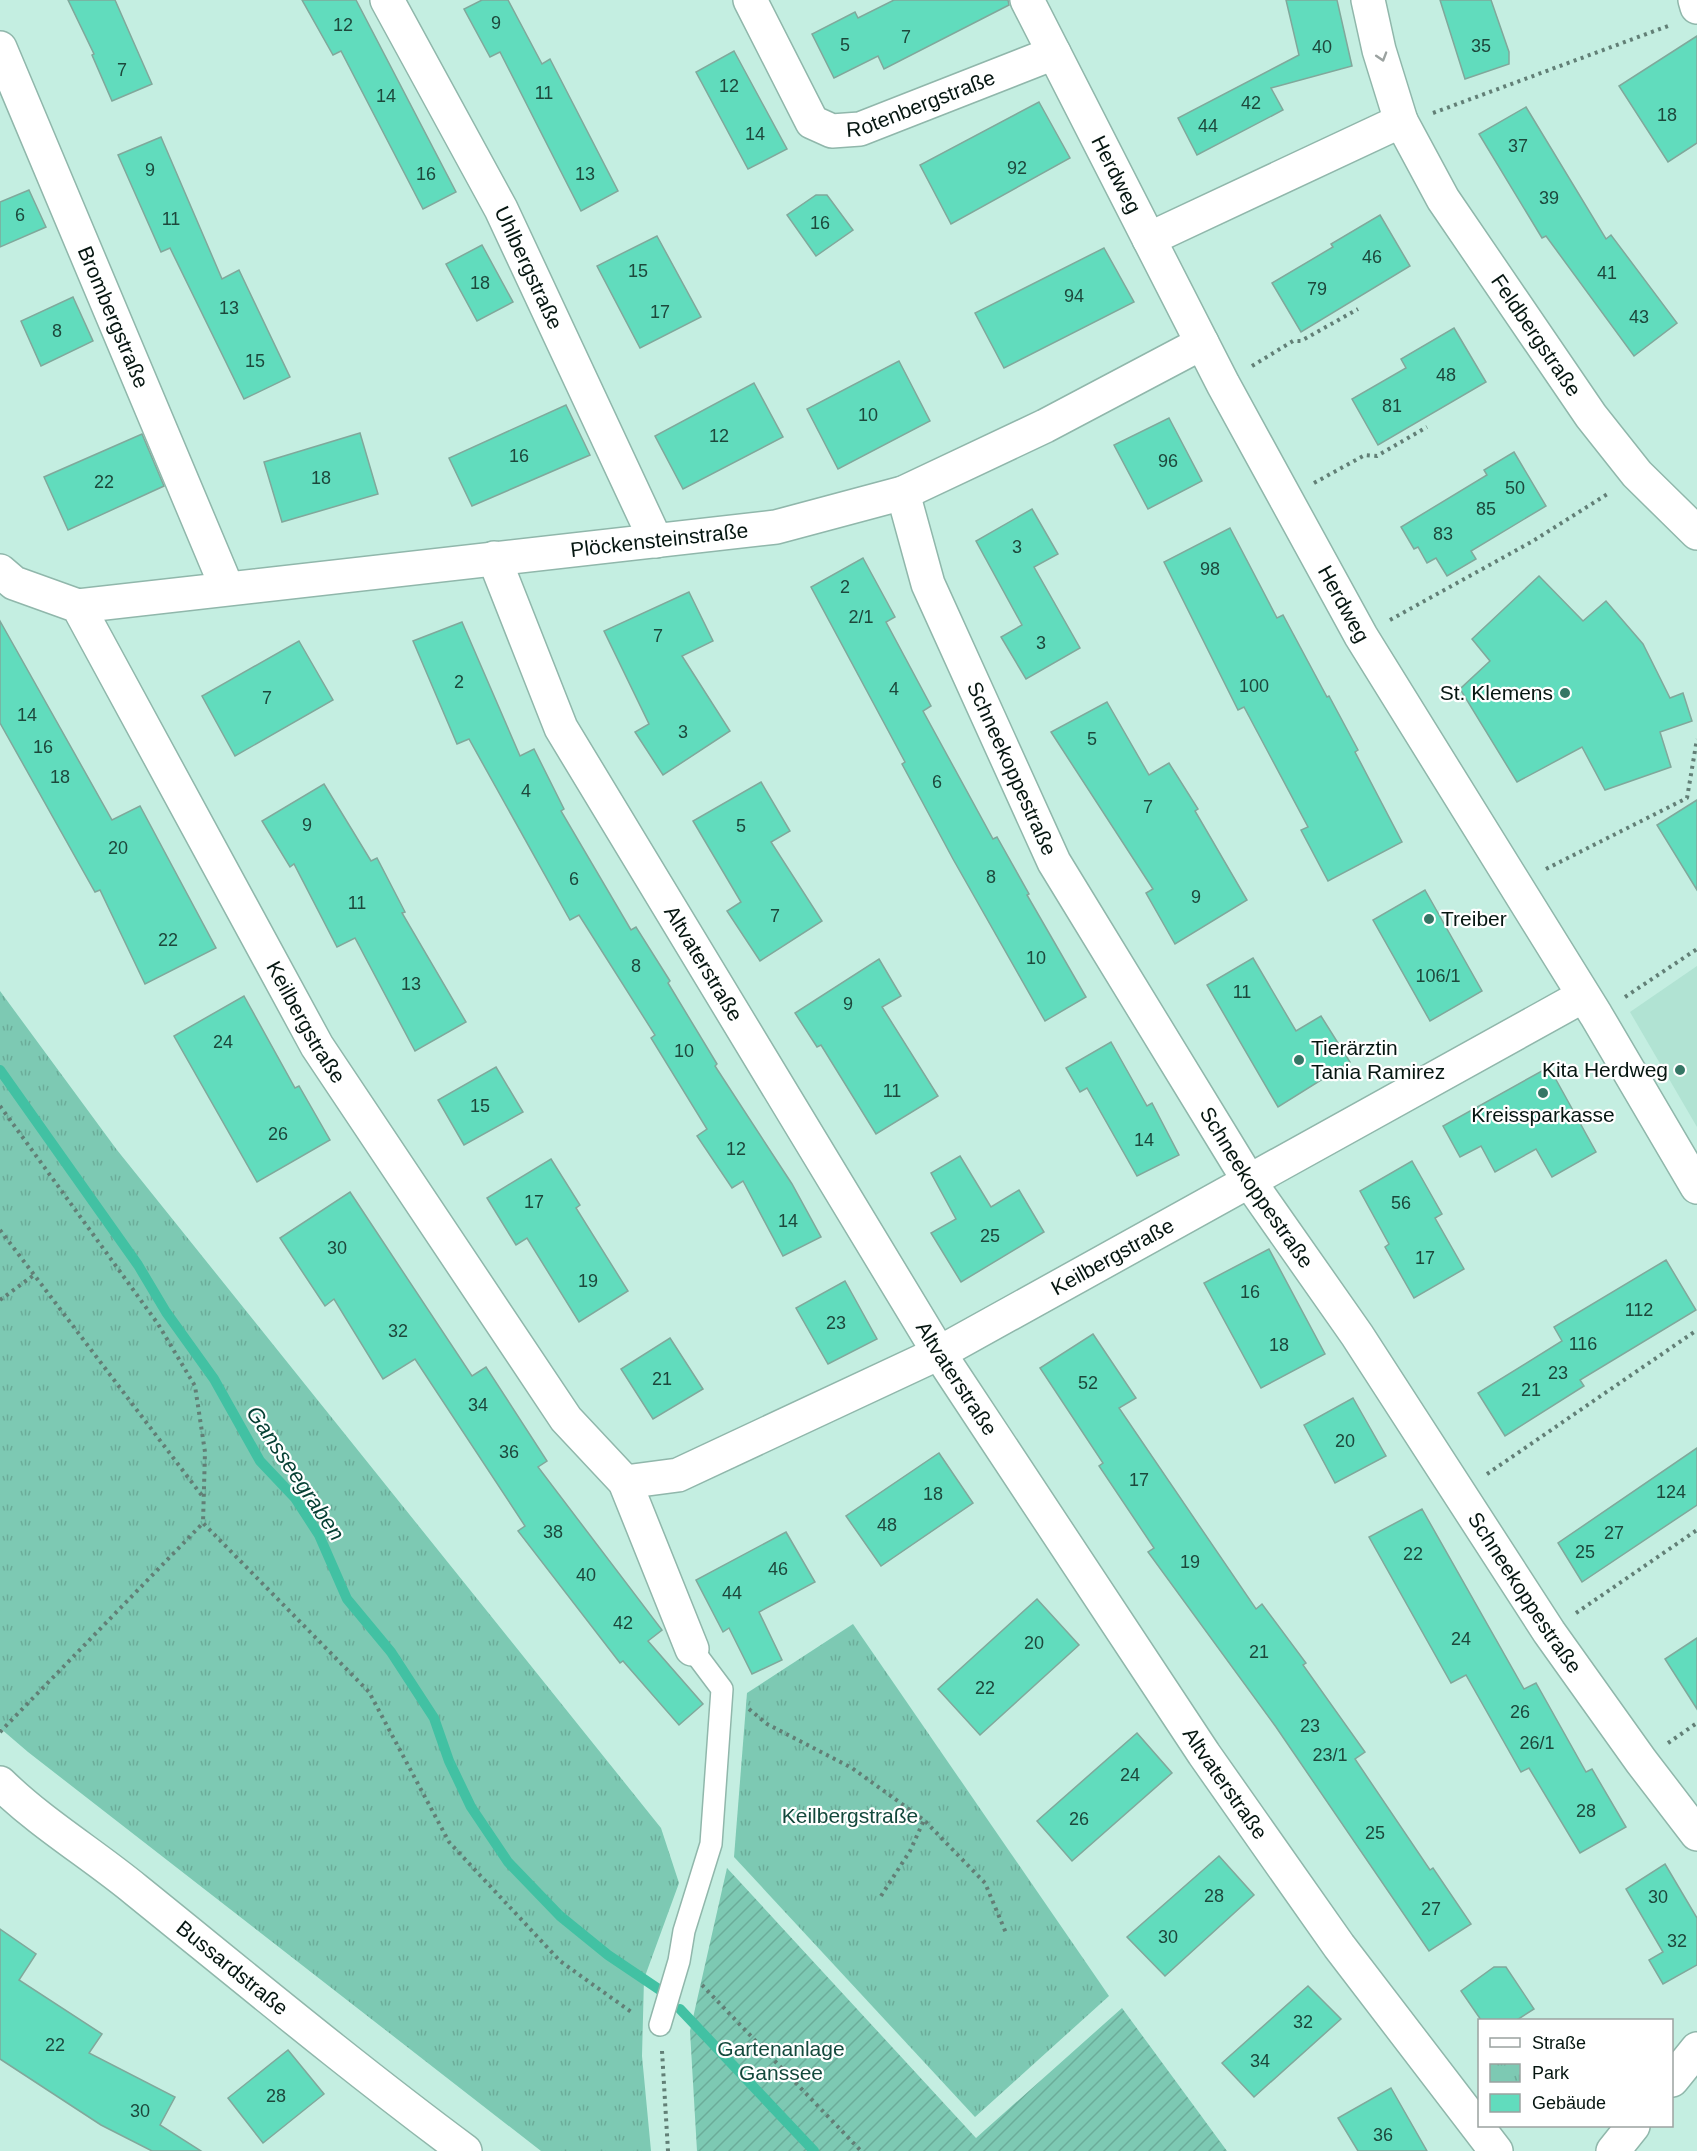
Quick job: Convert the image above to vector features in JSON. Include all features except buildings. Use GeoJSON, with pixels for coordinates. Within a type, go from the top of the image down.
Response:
{"type":"FeatureCollection","features":[{"type":"Feature","properties":{"kind":"street","name":"Uhlbergstraße"},"geometry":{"type":"LineString","coordinates":[[387,0],[501,209],[656,541]]}},
{"type":"Feature","properties":{"kind":"street","name":"Rotenbergstraße"},"geometry":{"type":"LineString","coordinates":[[750,0],[812,122],[832,131],[860,129],[1054,52]]}},
{"type":"Feature","properties":{"kind":"street","name":"Herdweg"},"geometry":{"type":"LineString","coordinates":[[1027,0],[1223,384],[1360,636],[1589,1006],[1697,1187]]}},
{"type":"Feature","properties":{"kind":"street","name":"Feldbergstraße"},"geometry":{"type":"LineString","coordinates":[[1368,0],[1379,50],[1401,121],[1443,199],[1591,416],[1637,474],[1697,533]]}},
{"type":"Feature","properties":{"kind":"street","name":"Brombergstraße"},"geometry":{"type":"LineString","coordinates":[[0,48],[227,588]]}},
{"type":"Feature","properties":{"kind":"street"},"geometry":{"type":"LineString","coordinates":[[1149,239],[1401,121]]}},
{"type":"Feature","properties":{"kind":"street","name":"Plöckensteinstraße"},"geometry":{"type":"LineString","coordinates":[[78,606],[776,527],[903,493],[1045,426],[1202,343]]}},
{"type":"Feature","properties":{"kind":"street","name":"Schneekoppestraße"},"geometry":{"type":"LineString","coordinates":[[903,493],[928,584],[1054,862],[1249,1181],[1357,1335],[1550,1632],[1641,1761],[1697,1834]]}},
{"type":"Feature","properties":{"kind":"street","name":"Altvaterstraße"},"geometry":{"type":"LineString","coordinates":[[494,558],[561,728],[939,1353],[1204,1754],[1339,1946],[1496,2151]]}},
{"type":"Feature","properties":{"kind":"street"},"geometry":{"type":"LineString","coordinates":[[0,571],[14,583],[78,606]]}},
{"type":"Feature","properties":{"kind":"street","name":"Keilbergstraße"},"geometry":{"type":"LineString","coordinates":[[78,606],[317,1046],[566,1419],[626,1482],[693,1649]]}},
{"type":"Feature","properties":{"kind":"street","name":"Keilbergstraße"},"geometry":{"type":"LineString","coordinates":[[626,1482],[678,1476],[939,1353],[1249,1181],[1589,1006]]}},
{"type":"Feature","properties":{"kind":"street","name":"Bussardstraße"},"geometry":{"type":"LineString","coordinates":[[0,1783],[24,1806],[127,1882],[380,2088],[465,2151]]}},
{"type":"Feature","properties":{"kind":"street"},"geometry":{"type":"LineString","coordinates":[[1673,2077],[1697,2049]]}},
{"type":"Feature","properties":{"kind":"street"},"geometry":{"type":"LineString","coordinates":[[1613,2151],[1632,2127]]}},
{"type":"Feature","properties":{"kind":"lane"},"geometry":{"type":"LineString","coordinates":[[660,2025],[679,1961],[684,1931],[711,1844],[722,1689],[693,1649]]}},
{"type":"Feature","properties":{"kind":"path"},"geometry":{"type":"LineString","coordinates":[[1401,121],[1427,116],[1689,10]]}},
{"type":"Feature","properties":{"kind":"path"},"geometry":{"type":"LineString","coordinates":[[1223,384],[1293,341],[1301,341],[1358,309]]}},
{"type":"Feature","properties":{"kind":"path"},"geometry":{"type":"LineString","coordinates":[[1284,499],[1365,455],[1377,456],[1427,427]]}},
{"type":"Feature","properties":{"kind":"path"},"geometry":{"type":"LineString","coordinates":[[1360,636],[1533,541],[1637,474]]}},
{"type":"Feature","properties":{"kind":"path"},"geometry":{"type":"LineString","coordinates":[[1514,886],[1688,798],[1697,739]]}},
{"type":"Feature","properties":{"kind":"path"},"geometry":{"type":"LineString","coordinates":[[1589,1006],[1697,949]]}},
{"type":"Feature","properties":{"kind":"path"},"geometry":{"type":"LineString","coordinates":[[0,1106],[158,1324],[195,1386],[206,1452],[203,1523],[0,1732]]}},
{"type":"Feature","properties":{"kind":"path"},"geometry":{"type":"LineString","coordinates":[[0,1230],[204,1498]]}},
{"type":"Feature","properties":{"kind":"path"},"geometry":{"type":"LineString","coordinates":[[0,1300],[34,1275]]}},
{"type":"Feature","properties":{"kind":"path"},"geometry":{"type":"LineString","coordinates":[[1460,1492],[1697,1330]]}},
{"type":"Feature","properties":{"kind":"path"},"geometry":{"type":"LineString","coordinates":[[203,1523],[369,1692],[449,1842],[560,1960],[643,2020],[660,2025],[668,2151]]}},
{"type":"Feature","properties":{"kind":"path"},"geometry":{"type":"LineString","coordinates":[[1550,1632],[1697,1530]]}},
{"type":"Feature","properties":{"kind":"path"},"geometry":{"type":"LineString","coordinates":[[722,1689],[767,1724],[852,1768],[924,1820],[985,1883],[1006,1933]]}},
{"type":"Feature","properties":{"kind":"path"},"geometry":{"type":"LineString","coordinates":[[880,1896],[910,1851],[924,1820]]}},
{"type":"Feature","properties":{"kind":"path"},"geometry":{"type":"LineString","coordinates":[[679,1961],[861,2151]]}},
{"type":"Feature","properties":{"kind":"shaded area","name":"Kita Herdweg"},"geometry":{"type":"Polygon","coordinates":[[[1697,966],[1697,1127],[1630,1012],[1697,966]]]}},
{"type":"Feature","properties":{"kind":"green space"},"geometry":{"type":"Polygon","coordinates":[[[0,991],[117,1150],[661,1828],[679,1883],[644,1979],[642,2056],[651,2151],[541,2151],[0,1728],[0,991]]]}},
{"type":"Feature","properties":{"kind":"green space","name":"Keilbergstraße"},"geometry":{"type":"Polygon","coordinates":[[[853,1624],[1109,1996],[975,2117],[734,1857],[747,1693],[853,1624]]]}},
{"type":"Feature","properties":{"kind":"green space","name":"Gartenanlage Ganssee"},"geometry":{"type":"Polygon","coordinates":[[[727,1868],[976,2138],[1122,2008],[1227,2151],[697,2151],[690,2031],[727,1868]]]}},
{"type":"Feature","properties":{"kind":"waterway","name":"Gansseegraben"},"geometry":{"type":"LineString","coordinates":[[0,1070],[138,1265],[166,1312],[214,1379],[260,1461],[295,1498],[319,1535],[347,1599],[391,1652],[434,1718],[449,1761],[471,1807],[508,1862],[560,1916],[608,1955],[660,1990]]}},
{"type":"Feature","properties":{"kind":"waterway","name":"Gansseegraben"},"geometry":{"type":"LineString","coordinates":[[680,2009],[814,2151]]}},
{"type":"Feature","properties":{"kind":"place","name":"St. Klemens"},"geometry":{"type":"Point","coordinates":[1565,693]}},
{"type":"Feature","properties":{"kind":"place","name":"Treiber"},"geometry":{"type":"Point","coordinates":[1429,919]}},
{"type":"Feature","properties":{"kind":"place","name":"Tierärztin Tania Ramirez"},"geometry":{"type":"Point","coordinates":[1299,1060]}},
{"type":"Feature","properties":{"kind":"place","name":"Kita Herdweg"},"geometry":{"type":"Point","coordinates":[1680,1070]}},
{"type":"Feature","properties":{"kind":"place","name":"Kreissparkasse"},"geometry":{"type":"Point","coordinates":[1543,1093]}}]}
